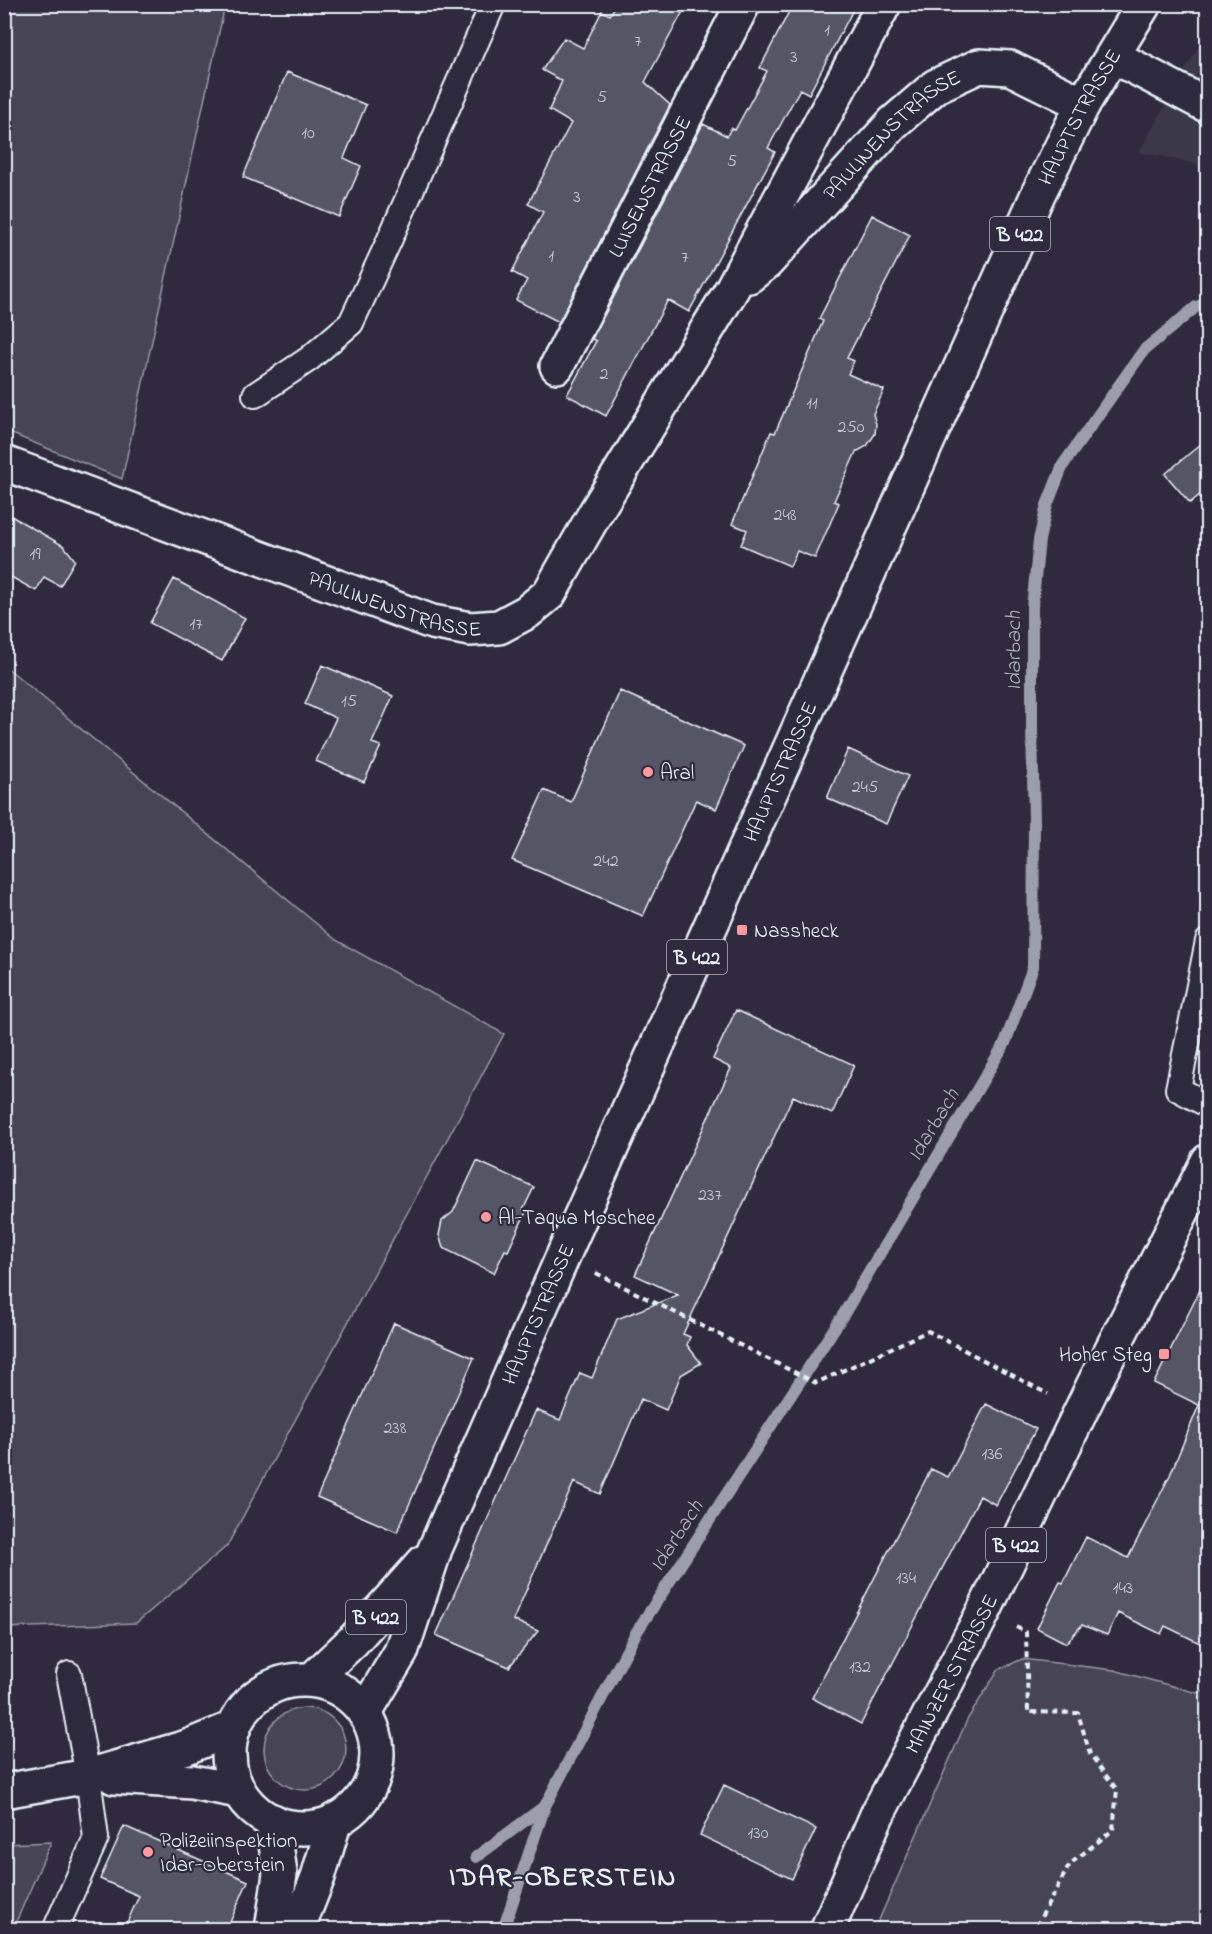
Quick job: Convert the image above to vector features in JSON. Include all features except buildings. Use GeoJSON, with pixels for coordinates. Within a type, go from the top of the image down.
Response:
{"type":"FeatureCollection","features":[{"type":"Feature","properties":{"kind":"main road","name":"LUISENSTRASSE"},"geometry":{"type":"LineString","coordinates":[[557,366],[743,4]]}},
{"type":"Feature","properties":{"kind":"main road","name":"PAULINENSTRASSE"},"geometry":{"type":"LineString","coordinates":[[4,463],[432,622],[470,629],[499,627],[528,612],[549,594],[597,510],[732,290],[884,4]]}},
{"type":"Feature","properties":{"kind":"main road","name":"HAUPTSTRASSE"},"geometry":{"type":"LineString","coordinates":[[365,1712],[401,1652],[435,1549],[563,1256],[1034,202],[1083,104],[1144,4]]}},
{"type":"Feature","properties":{"kind":"main road"},"geometry":{"type":"LineString","coordinates":[[1113,56],[1208,106]]}},
{"type":"Feature","properties":{"kind":"main road","name":"PAULINENSTRASSE"},"geometry":{"type":"LineString","coordinates":[[732,290],[766,263],[892,123],[936,86],[979,66],[1010,68],[1083,104]]}},
{"type":"Feature","properties":{"kind":"main road","name":"MAINZER STRASSE"},"geometry":{"type":"LineString","coordinates":[[827,1929],[877,1815],[984,1611],[1208,1161]]}},
{"type":"Feature","properties":{"kind":"main road","name":"HAUPTSTRASSE"},"geometry":{"type":"LineString","coordinates":[[312,1680],[353,1641],[435,1549]]}},
{"type":"Feature","properties":{"kind":"main road"},"geometry":{"type":"LineString","coordinates":[[287,1681],[324,1682],[347,1694],[365,1712],[373,1729],[377,1746],[374,1773],[363,1798],[350,1811],[327,1824],[304,1828],[288,1826],[257,1812],[238,1791],[229,1764],[233,1728],[246,1706],[264,1690],[287,1681]]}},
{"type":"Feature","properties":{"kind":"main road"},"geometry":{"type":"LineString","coordinates":[[4,1791],[88,1776],[187,1747],[233,1728]]}},
{"type":"Feature","properties":{"kind":"main road"},"geometry":{"type":"LineString","coordinates":[[88,1776],[192,1782],[238,1791]]}},
{"type":"Feature","properties":{"kind":"main road"},"geometry":{"type":"LineString","coordinates":[[297,1929],[318,1876],[335,1820]]}},
{"type":"Feature","properties":{"kind":"main road"},"geometry":{"type":"LineString","coordinates":[[272,1929],[280,1874],[273,1821]]}},
{"type":"Feature","properties":{"kind":"lane"},"geometry":{"type":"LineString","coordinates":[[255,395],[309,359],[351,323],[493,4]]}},
{"type":"Feature","properties":{"kind":"lane"},"geometry":{"type":"LineString","coordinates":[[1208,941],[1178,1089],[1208,1105]]}},
{"type":"Feature","properties":{"kind":"lane"},"geometry":{"type":"LineString","coordinates":[[55,1929],[96,1838],[88,1776],[69,1674]]}},
{"type":"Feature","properties":{"kind":"path"},"geometry":{"type":"LineString","coordinates":[[563,1256],[816,1383],[928,1331],[1082,1411]]}},
{"type":"Feature","properties":{"kind":"path"},"geometry":{"type":"LineString","coordinates":[[984,1611],[1026,1632],[1028,1712],[1078,1713],[1090,1754],[1117,1790],[1113,1830],[1070,1864],[1034,1929]]}},
{"type":"Feature","properties":{"kind":"shaded area"},"geometry":{"type":"Polygon","coordinates":[[[4,5],[225,5],[122,479],[5,431],[4,5]]]}},
{"type":"Feature","properties":{"kind":"shaded area"},"geometry":{"type":"Polygon","coordinates":[[[1207,31],[1207,169],[1188,162],[1139,152],[1207,31]]]}},
{"type":"Feature","properties":{"kind":"shaded area"},"geometry":{"type":"Polygon","coordinates":[[[5,666],[336,940],[504,1034],[227,1546],[136,1623],[5,1628],[5,666]]]}},
{"type":"Feature","properties":{"kind":"shaded area"},"geometry":{"type":"Polygon","coordinates":[[[1022,1659],[1114,1670],[1197,1693],[1207,1689],[1207,1929],[875,1929],[967,1720],[998,1670],[1022,1659]]]}},
{"type":"Feature","properties":{"kind":"shaded area"},"geometry":{"type":"Polygon","coordinates":[[[305,1708],[321,1711],[334,1720],[343,1733],[346,1749],[343,1765],[334,1778],[321,1787],[305,1790],[289,1787],[276,1778],[267,1765],[264,1749],[267,1733],[276,1720],[289,1711],[305,1708]]]}},
{"type":"Feature","properties":{"kind":"shaded area"},"geometry":{"type":"Polygon","coordinates":[[[51,1842],[13,1929],[5,1929],[5,1844],[51,1842]]]}},
{"type":"Feature","properties":{"kind":"waterway","name":"Idarbach"},"geometry":{"type":"LineString","coordinates":[[503,1930],[545,1806],[636,1633],[845,1312],[1005,1043],[1033,967],[1032,608],[1039,540],[1047,505],[1063,465],[1144,350],[1196,307],[1208,303]]}},
{"type":"Feature","properties":{"kind":"waterway"},"geometry":{"type":"LineString","coordinates":[[476,1857],[545,1806]]}},
{"type":"Feature","properties":{"kind":"place","name":"Aral"},"geometry":{"type":"Point","coordinates":[648,772]}},
{"type":"Feature","properties":{"kind":"place","name":"Nassheck"},"geometry":{"type":"Point","coordinates":[742,930]}},
{"type":"Feature","properties":{"kind":"place","name":"Al-Taqua Moschee"},"geometry":{"type":"Point","coordinates":[486,1217]}},
{"type":"Feature","properties":{"kind":"place","name":"Hoher Steg"},"geometry":{"type":"Point","coordinates":[1164,1354]}},
{"type":"Feature","properties":{"kind":"place","name":"Polizeiinspektion Idar-Oberstein"},"geometry":{"type":"Point","coordinates":[148,1852]}},
{"type":"Feature","properties":{"kind":"district","name":"IDAR-OBERSTEIN"},"geometry":{"type":"Point","coordinates":[563,1876]}}]}
